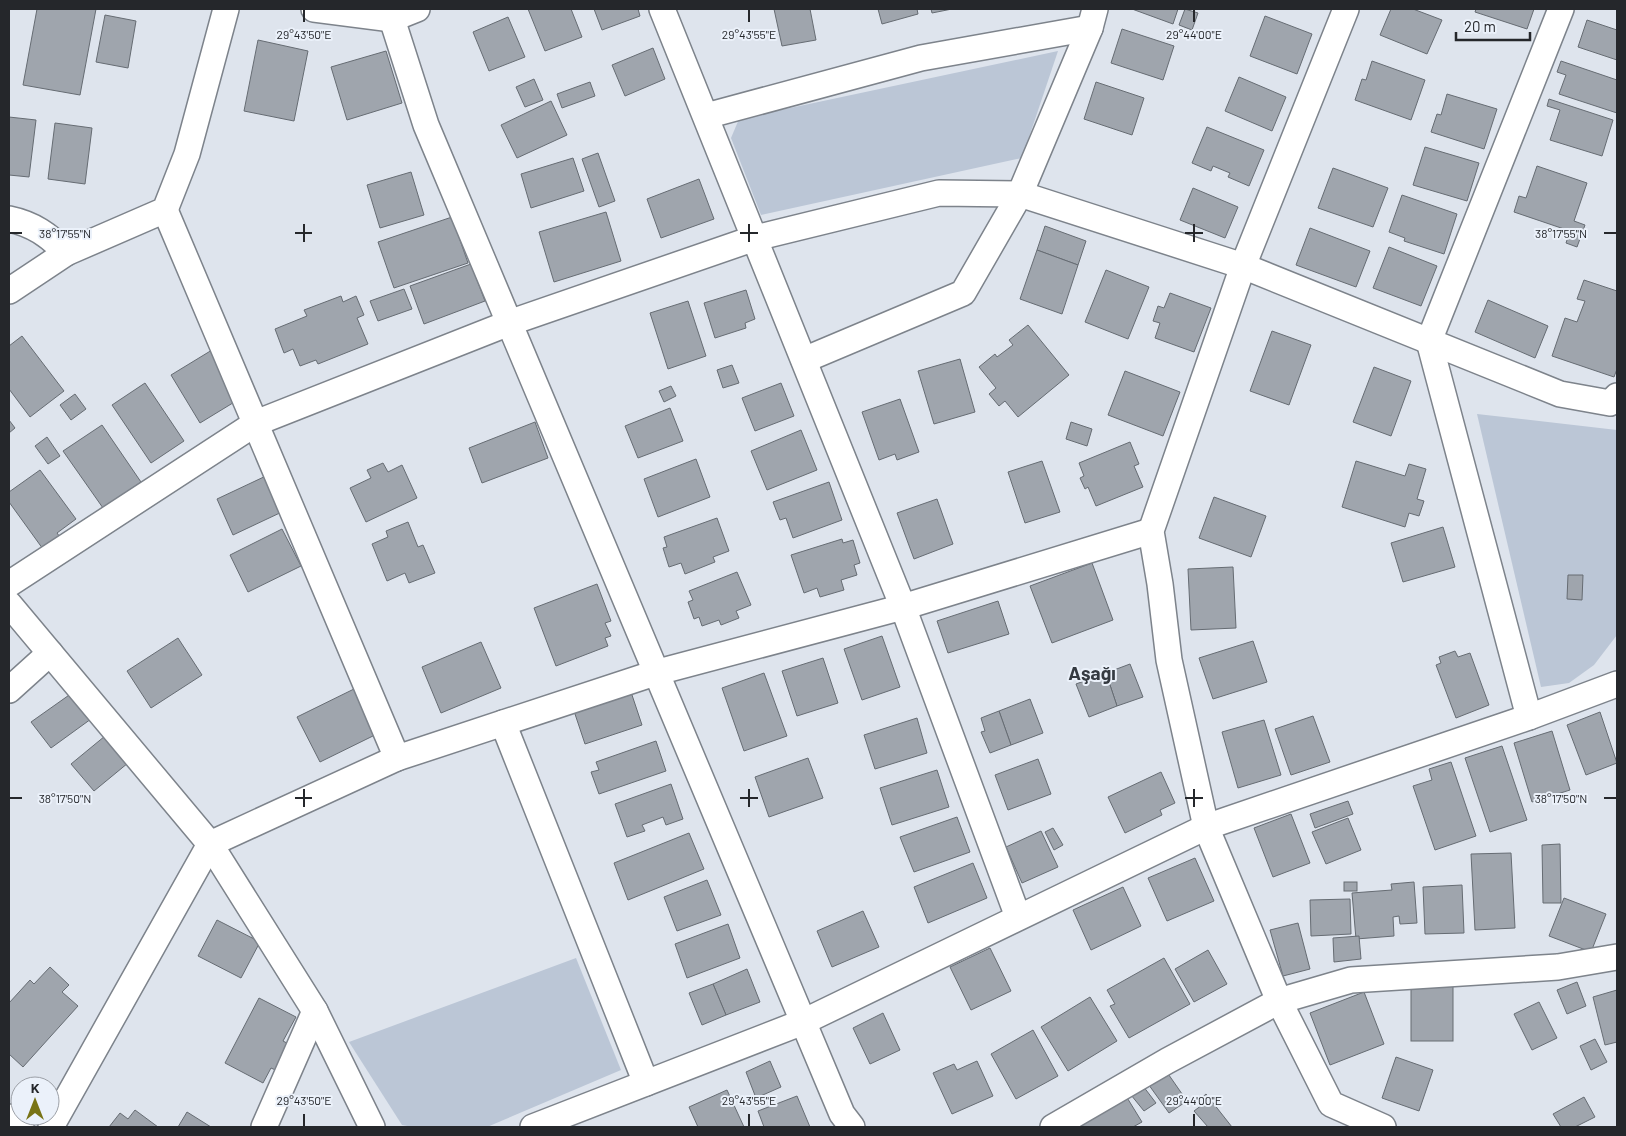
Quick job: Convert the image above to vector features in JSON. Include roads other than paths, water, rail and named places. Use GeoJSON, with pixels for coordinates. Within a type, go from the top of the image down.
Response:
{"type":"FeatureCollection","features":[{"type":"Feature","properties":{"kind":"street"},"geometry":{"type":"LineString","coordinates":[[226,9],[186,154],[165,210],[397,758]]}},
{"type":"Feature","properties":{"kind":"street"},"geometry":{"type":"LineString","coordinates":[[314,9],[391,14],[417,9]]}},
{"type":"Feature","properties":{"kind":"street"},"geometry":{"type":"LineString","coordinates":[[662,9],[903,607],[1018,917]]}},
{"type":"Feature","properties":{"kind":"street"},"geometry":{"type":"LineString","coordinates":[[1346,9],[1243,266],[1151,531],[1160,584],[1169,660],[1206,827],[1279,1001],[1331,1104],[1383,1127]]}},
{"type":"Feature","properties":{"kind":"street"},"geometry":{"type":"LineString","coordinates":[[1529,717],[1429,341],[1561,9]]}},
{"type":"Feature","properties":{"kind":"street"},"geometry":{"type":"LineString","coordinates":[[391,14],[426,125],[658,672],[842,1114],[852,1127]]}},
{"type":"Feature","properties":{"kind":"street"},"geometry":{"type":"LineString","coordinates":[[706,116],[921,58],[1093,18]]}},
{"type":"Feature","properties":{"kind":"street"},"geometry":{"type":"LineString","coordinates":[[804,360],[963,293],[1020,194],[1093,18]]}},
{"type":"Feature","properties":{"kind":"street"},"geometry":{"type":"LineString","coordinates":[[9,584],[256,423],[509,323],[755,238],[939,192],[1020,194],[1243,266],[1560,394],[1610,403],[1617,396]]}},
{"type":"Feature","properties":{"kind":"street"},"geometry":{"type":"LineString","coordinates":[[9,291],[66,253],[165,210]]}},
{"type":"Feature","properties":{"kind":"street"},"geometry":{"type":"LineString","coordinates":[[9,219],[43,232],[66,253]]}},
{"type":"Feature","properties":{"kind":"street"},"geometry":{"type":"LineString","coordinates":[[51,1127],[210,844],[397,758],[658,672],[903,607],[1151,531]]}},
{"type":"Feature","properties":{"kind":"street"},"geometry":{"type":"LineString","coordinates":[[9,604],[210,844],[315,1011],[372,1127]]}},
{"type":"Feature","properties":{"kind":"street"},"geometry":{"type":"LineString","coordinates":[[9,690],[50,653]]}},
{"type":"Feature","properties":{"kind":"street"},"geometry":{"type":"LineString","coordinates":[[533,1127],[803,1022],[1206,827],[1529,717],[1617,685]]}},
{"type":"Feature","properties":{"kind":"street"},"geometry":{"type":"LineString","coordinates":[[503,723],[646,1083]]}},
{"type":"Feature","properties":{"kind":"street"},"geometry":{"type":"LineString","coordinates":[[1053,1127],[1167,1061],[1279,1001],[1352,980],[1558,967],[1617,957]]}},
{"type":"Feature","properties":{"kind":"street"},"geometry":{"type":"LineString","coordinates":[[268,1127],[315,1011]]}},
{"type":"Feature","properties":{"kind":"street"},"geometry":{"type":"LineString","coordinates":[[9,1117],[21,1127]]}},
{"type":"Feature","properties":{"kind":"district","name":"Aşağı"},"geometry":{"type":"Point","coordinates":[1092,673]}}]}
